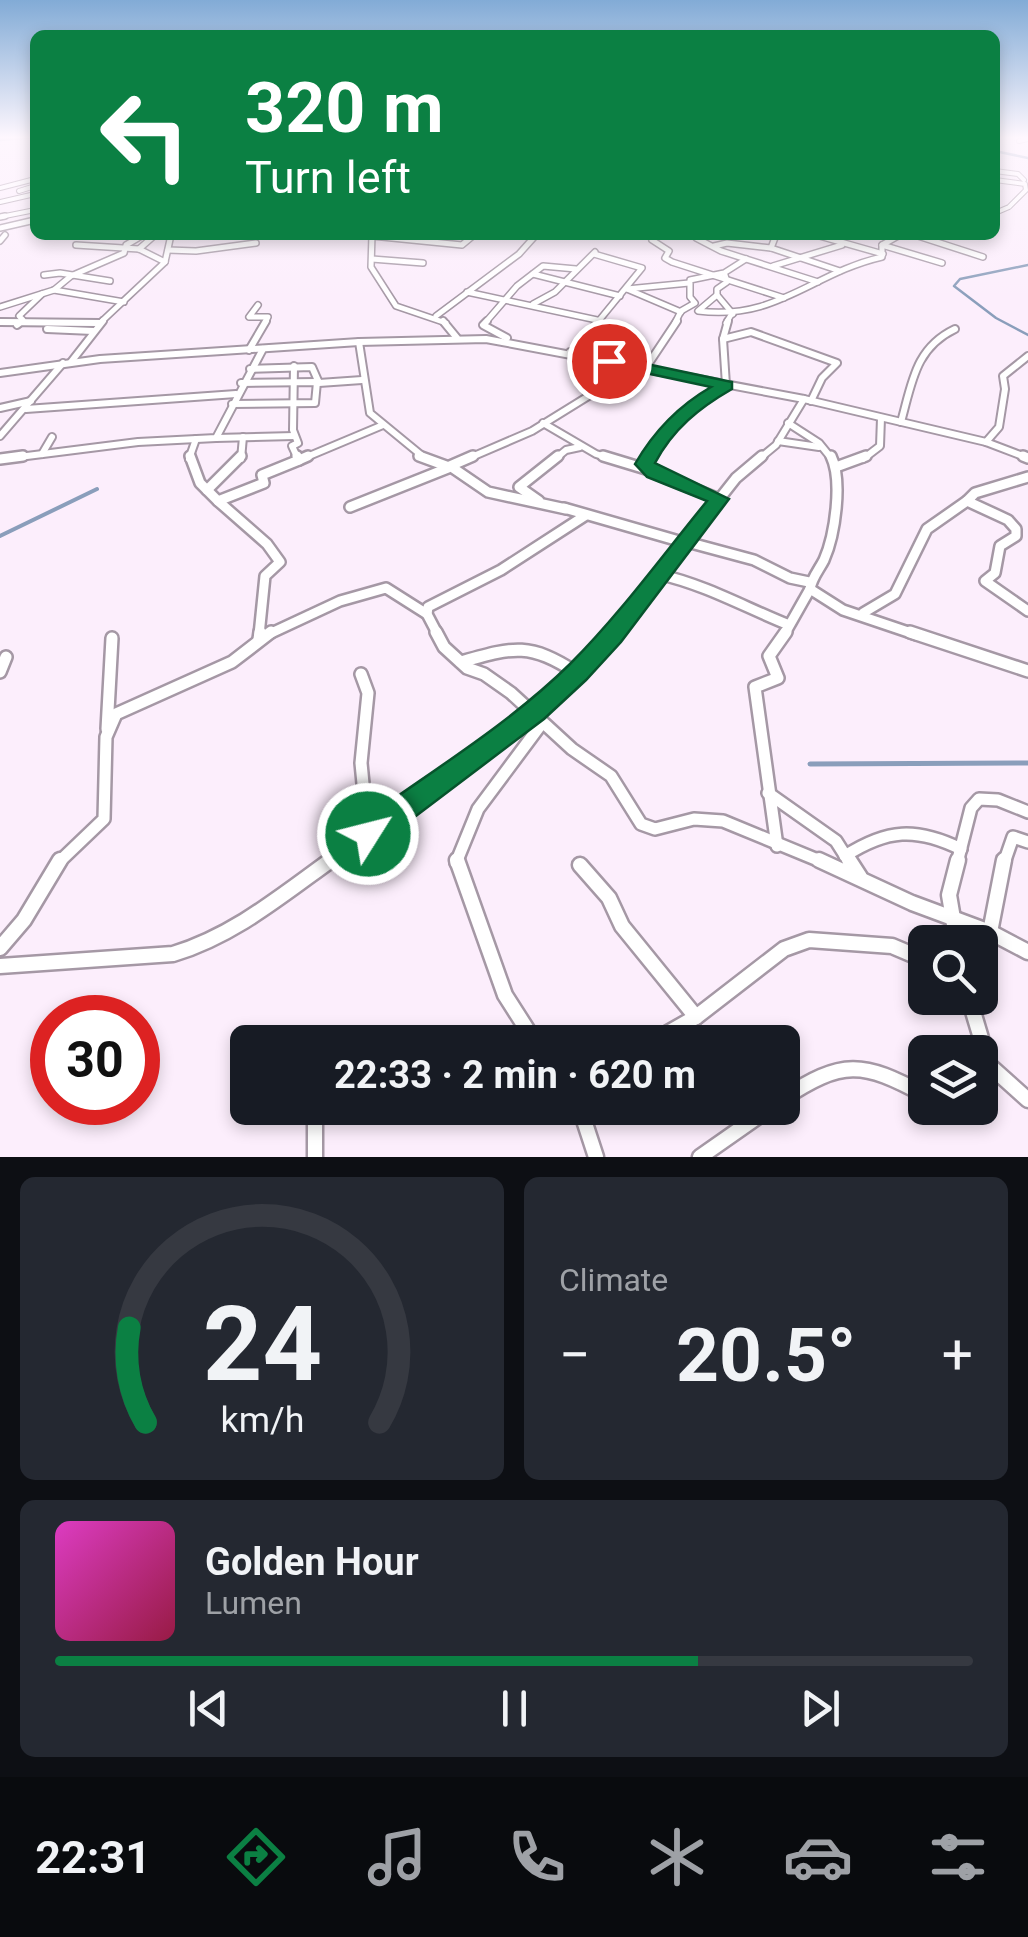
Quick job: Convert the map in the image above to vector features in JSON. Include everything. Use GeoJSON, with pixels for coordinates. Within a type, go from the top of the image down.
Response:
{"type":"FeatureCollection","features":[{"type":"Feature","properties":{"kind":"street"},"geometry":{"type":"LineString","coordinates":[[19,191],[30,196]]}},
{"type":"Feature","properties":{"kind":"street"},"geometry":{"type":"LineString","coordinates":[[1000,211],[1010,207],[1025,191]]}},
{"type":"Feature","properties":{"kind":"street"},"geometry":{"type":"LineString","coordinates":[[0,202],[30,196]]}},
{"type":"Feature","properties":{"kind":"street"},"geometry":{"type":"LineString","coordinates":[[0,217],[30,211]]}},
{"type":"Feature","properties":{"kind":"street"},"geometry":{"type":"LineString","coordinates":[[0,228],[30,221]]}},
{"type":"Feature","properties":{"kind":"street"},"geometry":{"type":"LineString","coordinates":[[0,304],[54,290],[137,240]]}},
{"type":"Feature","properties":{"kind":"street"},"geometry":{"type":"LineString","coordinates":[[76,245],[123,250],[139,248],[149,240]]}},
{"type":"Feature","properties":{"kind":"street"},"geometry":{"type":"LineString","coordinates":[[0,436],[100,322],[164,262],[170,240]]}},
{"type":"Feature","properties":{"kind":"street"},"geometry":{"type":"LineString","coordinates":[[372,240],[376,278],[396,306],[436,316],[448,323],[457,338]]}},
{"type":"Feature","properties":{"kind":"street"},"geometry":{"type":"LineString","coordinates":[[417,240],[462,245],[468,240]]}},
{"type":"Feature","properties":{"kind":"street"},"geometry":{"type":"LineString","coordinates":[[436,316],[523,251],[532,240]]}},
{"type":"Feature","properties":{"kind":"street"},"geometry":{"type":"LineString","coordinates":[[652,240],[668,251],[665,258],[710,274],[725,275],[784,298]]}},
{"type":"Feature","properties":{"kind":"street"},"geometry":{"type":"LineString","coordinates":[[700,240],[818,282]]}},
{"type":"Feature","properties":{"kind":"street"},"geometry":{"type":"LineString","coordinates":[[771,248],[774,240]]}},
{"type":"Feature","properties":{"kind":"street"},"geometry":{"type":"LineString","coordinates":[[829,240],[883,254]]}},
{"type":"Feature","properties":{"kind":"street"},"geometry":{"type":"LineString","coordinates":[[882,245],[890,240]]}},
{"type":"Feature","properties":{"kind":"street"},"geometry":{"type":"LineString","coordinates":[[930,240],[983,257]]}},
{"type":"Feature","properties":{"kind":"street"},"geometry":{"type":"LineString","coordinates":[[714,246],[727,243],[771,248],[840,271]]}},
{"type":"Feature","properties":{"kind":"street"},"geometry":{"type":"LineString","coordinates":[[168,250],[256,244]]}},
{"type":"Feature","properties":{"kind":"street"},"geometry":{"type":"LineString","coordinates":[[770,266],[842,245]]}},
{"type":"Feature","properties":{"kind":"street"},"geometry":{"type":"LineString","coordinates":[[882,245],[883,254]]}},
{"type":"Feature","properties":{"kind":"street"},"geometry":{"type":"LineString","coordinates":[[882,245],[942,263]]}},
{"type":"Feature","properties":{"kind":"street"},"geometry":{"type":"LineString","coordinates":[[105,261],[98,254],[112,248]]}},
{"type":"Feature","properties":{"kind":"street"},"geometry":{"type":"LineString","coordinates":[[139,248],[164,262]]}},
{"type":"Feature","properties":{"kind":"street"},"geometry":{"type":"LineString","coordinates":[[975,253],[992,250]]}},
{"type":"Feature","properties":{"kind":"street"},"geometry":{"type":"LineString","coordinates":[[533,304],[566,281],[595,252],[641,266],[628,289],[596,320],[572,352],[574,372],[579,378],[608,387]]}},
{"type":"Feature","properties":{"kind":"street"},"geometry":{"type":"LineString","coordinates":[[746,259],[725,275],[716,295],[698,310],[732,314],[797,295],[840,271],[883,254]]}},
{"type":"Feature","properties":{"kind":"street"},"geometry":{"type":"LineString","coordinates":[[372,259],[422,263]]}},
{"type":"Feature","properties":{"kind":"street"},"geometry":{"type":"LineString","coordinates":[[521,343],[483,325],[542,266],[576,270]]}},
{"type":"Feature","properties":{"kind":"street"},"geometry":{"type":"LineString","coordinates":[[38,269],[61,283]]}},
{"type":"Feature","properties":{"kind":"street"},"geometry":{"type":"LineString","coordinates":[[44,275],[75,274],[110,281],[92,297]]}},
{"type":"Feature","properties":{"kind":"street"},"geometry":{"type":"LineString","coordinates":[[532,274],[620,296]]}},
{"type":"Feature","properties":{"kind":"street"},"geometry":{"type":"LineString","coordinates":[[628,289],[688,283],[710,274]]}},
{"type":"Feature","properties":{"kind":"street"},"geometry":{"type":"LineString","coordinates":[[688,283],[694,304]]}},
{"type":"Feature","properties":{"kind":"street"},"geometry":{"type":"LineString","coordinates":[[628,289],[634,296],[670,302],[681,312]]}},
{"type":"Feature","properties":{"kind":"street"},"geometry":{"type":"LineString","coordinates":[[54,290],[124,302]]}},
{"type":"Feature","properties":{"kind":"street"},"geometry":{"type":"LineString","coordinates":[[467,292],[596,320]]}},
{"type":"Feature","properties":{"kind":"street"},"geometry":{"type":"LineString","coordinates":[[17,325],[23,320],[19,316],[42,294]]}},
{"type":"Feature","properties":{"kind":"street"},"geometry":{"type":"LineString","coordinates":[[716,295],[732,314]]}},
{"type":"Feature","properties":{"kind":"street"},"geometry":{"type":"LineString","coordinates":[[350,507],[543,424],[645,369],[681,312],[709,300]]}},
{"type":"Feature","properties":{"kind":"street"},"geometry":{"type":"LineString","coordinates":[[249,350],[268,317],[249,317],[258,304]]}},
{"type":"Feature","properties":{"kind":"street"},"geometry":{"type":"LineString","coordinates":[[726,386],[723,340],[726,321],[732,314]]}},
{"type":"Feature","properties":{"kind":"street"},"geometry":{"type":"LineString","coordinates":[[2,324],[100,322]]}},
{"type":"Feature","properties":{"kind":"street"},"geometry":{"type":"LineString","coordinates":[[47,329],[93,331]]}},
{"type":"Feature","properties":{"kind":"street"},"geometry":{"type":"LineString","coordinates":[[900,422],[913,376],[928,343],[935,336],[956,329]]}},
{"type":"Feature","properties":{"kind":"street"},"geometry":{"type":"LineString","coordinates":[[524,1025],[505,995],[456,864],[458,847],[503,767],[538,717],[612,636],[736,478],[778,442],[788,423],[837,363],[760,340],[755,332],[723,340]]}},
{"type":"Feature","properties":{"kind":"street"},"geometry":{"type":"LineString","coordinates":[[0,373],[67,363],[359,342],[457,338],[521,343],[808,400],[986,442],[1028,458]]}},
{"type":"Feature","properties":{"kind":"street"},"geometry":{"type":"LineString","coordinates":[[359,342],[370,413],[413,445],[419,456],[449,467],[488,492],[566,509]]}},
{"type":"Feature","properties":{"kind":"street"},"geometry":{"type":"LineString","coordinates":[[216,438],[241,383],[263,349]]}},
{"type":"Feature","properties":{"kind":"street"},"geometry":{"type":"LineString","coordinates":[[986,442],[999,427],[1005,389],[1003,376],[1028,356]]}},
{"type":"Feature","properties":{"kind":"street"},"geometry":{"type":"LineString","coordinates":[[294,366],[294,436],[298,444],[292,446],[299,460]]}},
{"type":"Feature","properties":{"kind":"street"},"geometry":{"type":"LineString","coordinates":[[26,409],[234,399],[314,403],[316,382],[312,367],[250,369]]}},
{"type":"Feature","properties":{"kind":"street"},"geometry":{"type":"LineString","coordinates":[[241,383],[362,380]]}},
{"type":"Feature","properties":{"kind":"street"},"geometry":{"type":"LineString","coordinates":[[646,469],[658,441],[693,404],[726,386]]}},
{"type":"Feature","properties":{"kind":"street"},"geometry":{"type":"LineString","coordinates":[[0,408],[34,400]]}},
{"type":"Feature","properties":{"kind":"street"},"geometry":{"type":"LineString","coordinates":[[836,467],[870,456],[880,446],[881,418]]}},
{"type":"Feature","properties":{"kind":"street"},"geometry":{"type":"LineString","coordinates":[[777,846],[755,687],[778,678],[770,656],[800,612],[822,564],[832,520],[838,512],[833,484],[836,467],[822,447],[788,423]]}},
{"type":"Feature","properties":{"kind":"street"},"geometry":{"type":"LineString","coordinates":[[543,424],[580,447],[719,499]]}},
{"type":"Feature","properties":{"kind":"street"},"geometry":{"type":"LineString","coordinates":[[218,501],[264,483],[262,475],[383,425]]}},
{"type":"Feature","properties":{"kind":"street"},"geometry":{"type":"LineString","coordinates":[[0,459],[216,438],[294,436]]}},
{"type":"Feature","properties":{"kind":"street"},"geometry":{"type":"LineString","coordinates":[[42,454],[52,438]]}},
{"type":"Feature","properties":{"kind":"street"},"geometry":{"type":"LineString","coordinates":[[208,490],[222,472],[241,460],[243,438]]}},
{"type":"Feature","properties":{"kind":"street"},"geometry":{"type":"LineString","coordinates":[[196,440],[188,458],[208,490],[244,528],[272,544],[280,562],[264,576],[259,639]]}},
{"type":"Feature","properties":{"kind":"street"},"geometry":{"type":"LineString","coordinates":[[778,442],[822,447]]}},
{"type":"Feature","properties":{"kind":"street"},"geometry":{"type":"LineString","coordinates":[[580,447],[566,450],[519,486],[524,494],[586,516],[754,560],[809,586],[822,600],[1028,672]]}},
{"type":"Feature","properties":{"kind":"street"},"geometry":{"type":"LineString","coordinates":[[863,614],[880,609],[899,589],[918,539],[954,506],[967,501],[974,492],[1028,477]]}},
{"type":"Feature","properties":{"kind":"street"},"geometry":{"type":"LineString","coordinates":[[967,501],[1008,520],[1016,529],[1016,536],[1000,546],[995,573],[985,581],[1028,611]]}},
{"type":"Feature","properties":{"kind":"street"},"geometry":{"type":"LineString","coordinates":[[586,516],[502,570],[426,609],[444,647],[612,776],[641,824],[655,829],[694,819],[723,821],[972,925]]}},
{"type":"Feature","properties":{"kind":"street"},"geometry":{"type":"LineString","coordinates":[[658,574],[703,584],[737,604],[789,625]]}},
{"type":"Feature","properties":{"kind":"street"},"geometry":{"type":"LineString","coordinates":[[106,737],[116,714],[232,663],[259,639],[375,589],[397,592],[427,614]]}},
{"type":"Feature","properties":{"kind":"street"},"geometry":{"type":"LineString","coordinates":[[112,638],[104,819],[54,866],[24,920],[2,946],[5,966],[172,954],[199,946],[250,918],[538,717]]}},
{"type":"Feature","properties":{"kind":"street"},"geometry":{"type":"LineString","coordinates":[[461,662],[526,645],[542,650],[577,673]]}},
{"type":"Feature","properties":{"kind":"street"},"geometry":{"type":"LineString","coordinates":[[0,672],[6,657]]}},
{"type":"Feature","properties":{"kind":"street"},"geometry":{"type":"LineString","coordinates":[[360,674],[368,692],[361,763],[368,834]]}},
{"type":"Feature","properties":{"kind":"street"},"geometry":{"type":"LineString","coordinates":[[768,794],[836,841],[860,878]]}},
{"type":"Feature","properties":{"kind":"street"},"geometry":{"type":"LineString","coordinates":[[954,925],[948,895],[971,808],[979,799],[998,800],[1028,812]]}},
{"type":"Feature","properties":{"kind":"street"},"geometry":{"type":"LineString","coordinates":[[845,856],[888,833],[906,829],[927,831],[961,849]]}},
{"type":"Feature","properties":{"kind":"street"},"geometry":{"type":"LineString","coordinates":[[991,925],[1007,846],[1014,838],[1028,842]]}},
{"type":"Feature","properties":{"kind":"street"},"geometry":{"type":"LineString","coordinates":[[580,865],[608,898],[622,926],[696,1017]]}},
{"type":"Feature","properties":{"kind":"street"},"geometry":{"type":"LineString","coordinates":[[998,936],[1028,952]]}},
{"type":"Feature","properties":{"kind":"street"},"geometry":{"type":"LineString","coordinates":[[682,1025],[784,948],[809,940],[892,946],[908,953]]}},
{"type":"Feature","properties":{"kind":"street"},"geometry":{"type":"LineString","coordinates":[[800,1086],[852,1064],[908,1086]]}},
{"type":"Feature","properties":{"kind":"street"},"geometry":{"type":"LineString","coordinates":[[998,1073],[1028,1100]]}},
{"type":"Feature","properties":{"kind":"street"},"geometry":{"type":"LineString","coordinates":[[315,1125],[316,1157]]}},
{"type":"Feature","properties":{"kind":"street"},"geometry":{"type":"LineString","coordinates":[[586,1125],[596,1157]]}},
{"type":"Feature","properties":{"kind":"street"},"geometry":{"type":"LineString","coordinates":[[700,1157],[746,1125]]}},
{"type":"Feature","properties":{"kind":"waterway"},"geometry":{"type":"LineString","coordinates":[[1028,265],[960,279],[954,286],[996,318],[1028,335]]}},
{"type":"Feature","properties":{"kind":"waterway"},"geometry":{"type":"LineString","coordinates":[[0,536],[97,489]]}},
{"type":"Feature","properties":{"kind":"waterway"},"geometry":{"type":"LineString","coordinates":[[810,764],[1028,763]]}},
{"type":"Feature","properties":{"kind":"route"},"geometry":{"type":"LineString","coordinates":[[368,834],[534,712],[577,673],[612,636],[719,499],[646,469],[645,464],[658,441],[693,404],[726,386],[609,361]]}}]}
